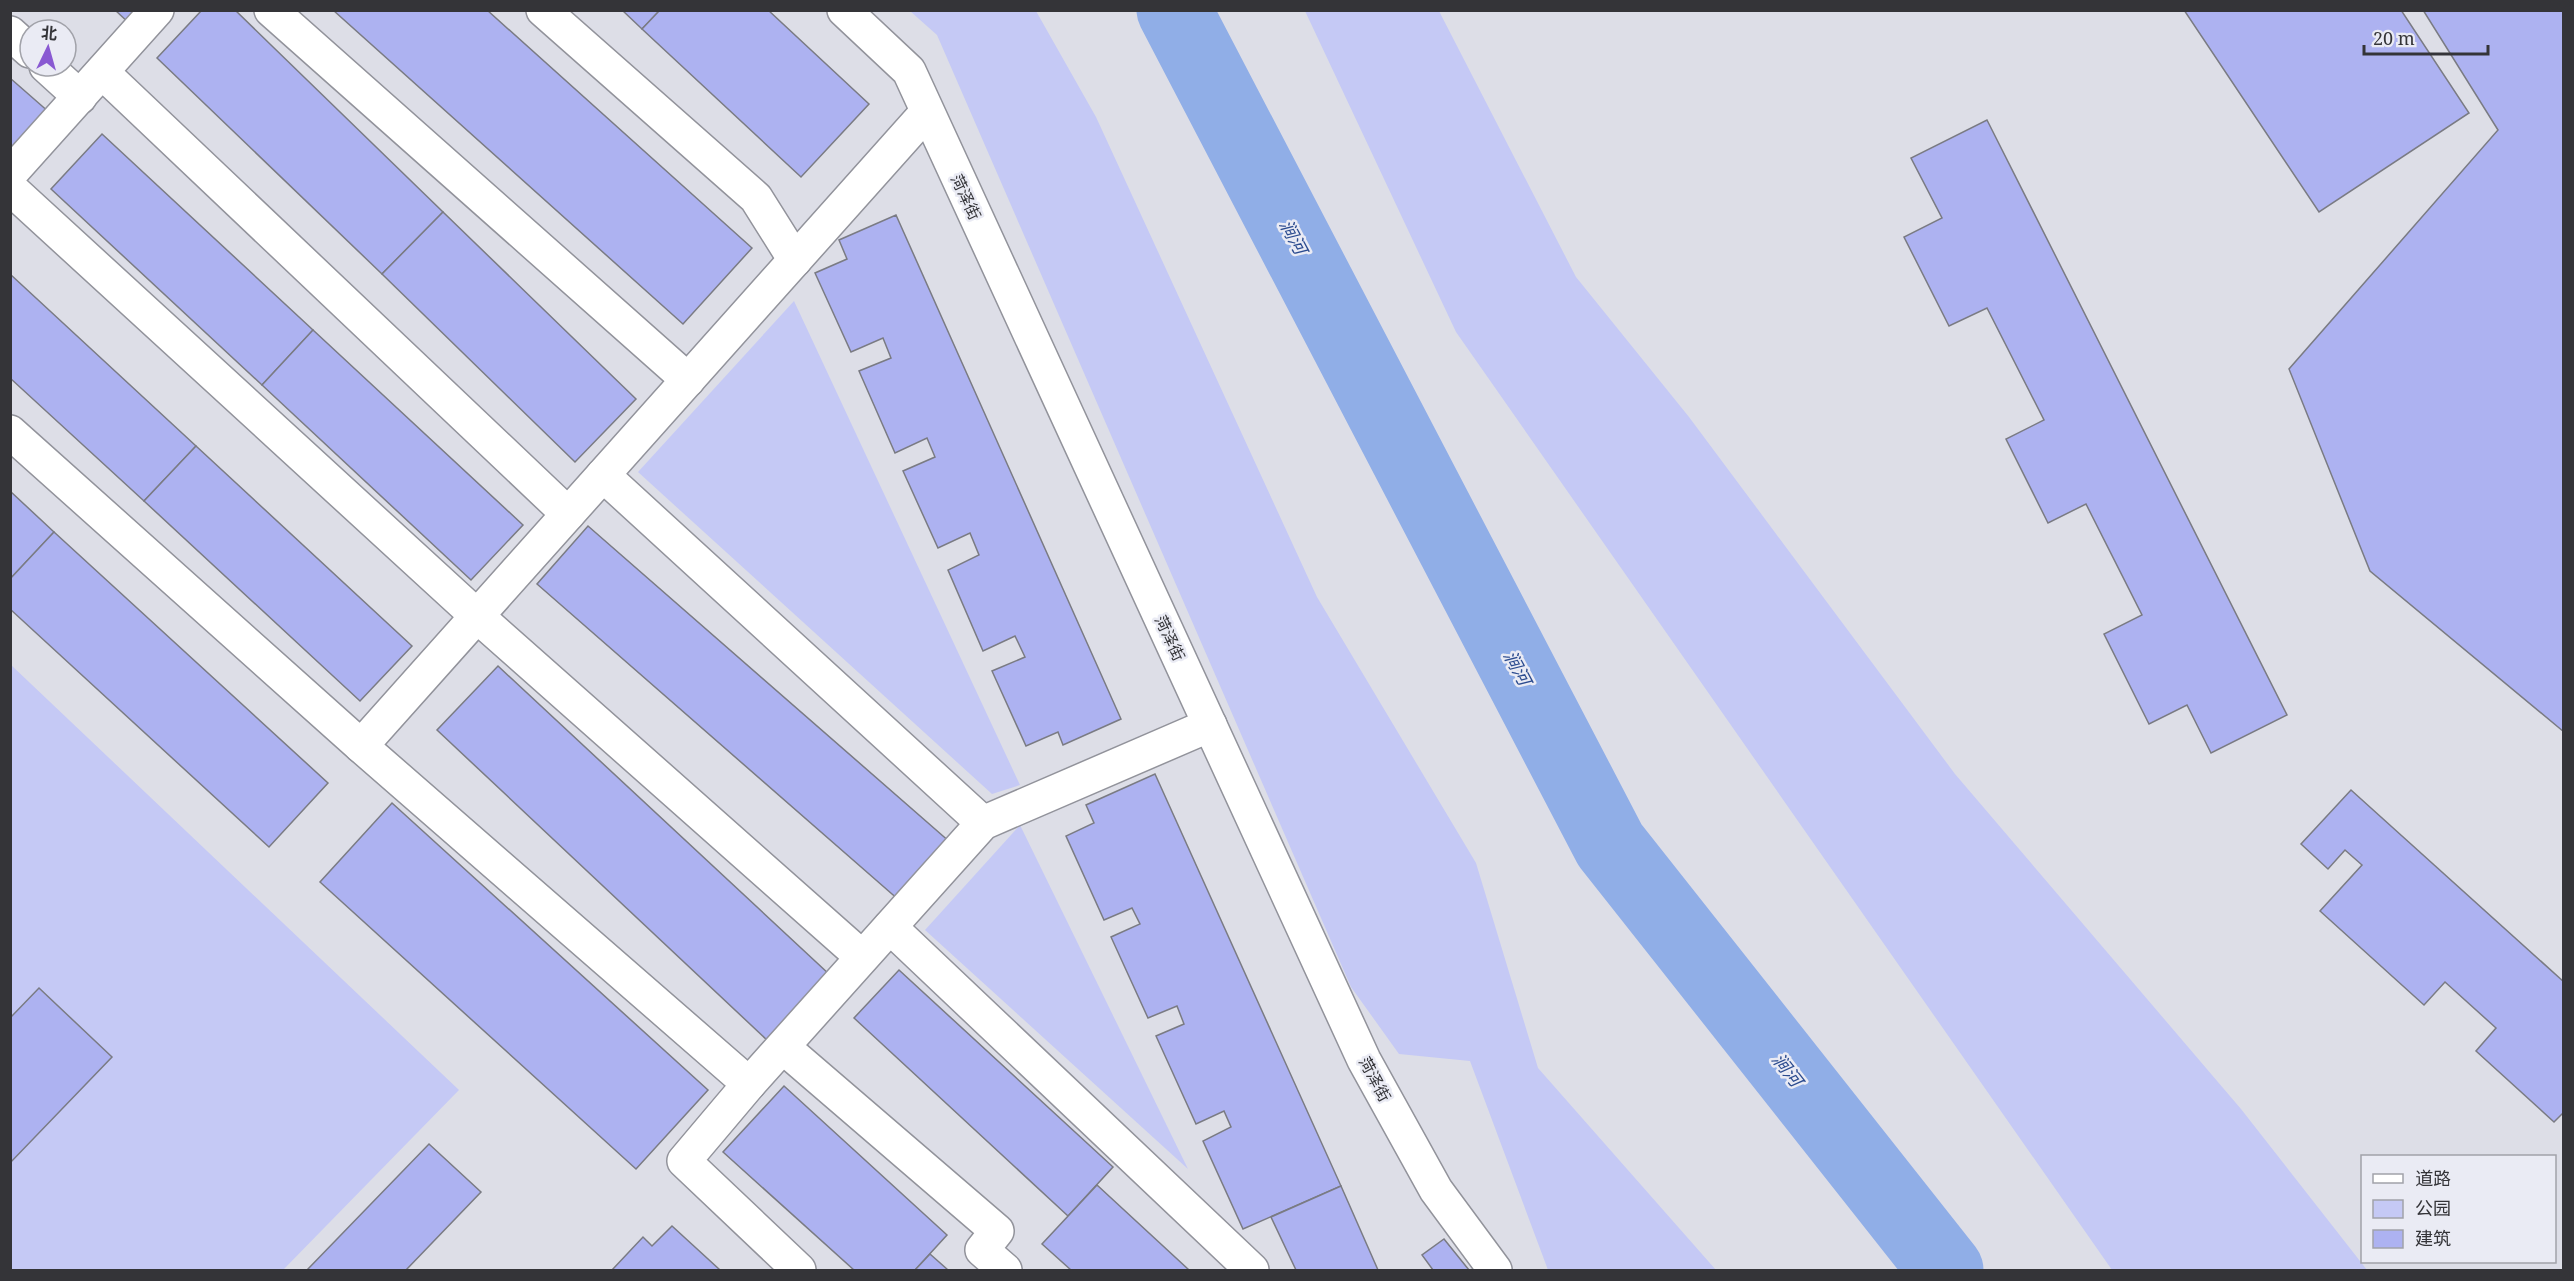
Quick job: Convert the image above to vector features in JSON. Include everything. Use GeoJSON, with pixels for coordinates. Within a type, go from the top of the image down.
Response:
{"type":"FeatureCollection","features":[{"type":"Feature","properties":{"kind":"street"},"geometry":{"type":"LineString","coordinates":[[10,174],[157,10]]}},
{"type":"Feature","properties":{"kind":"street"},"geometry":{"type":"LineString","coordinates":[[271,10],[688,380]]}},
{"type":"Feature","properties":{"kind":"street"},"geometry":{"type":"LineString","coordinates":[[543,10],[756,198],[795,260]]}},
{"type":"Feature","properties":{"kind":"street","name":"菏泽街"},"geometry":{"type":"LineString","coordinates":[[844,10],[909,71],[1364,1060],[1436,1190],[1495,1270]]}},
{"type":"Feature","properties":{"kind":"street"},"geometry":{"type":"LineString","coordinates":[[102,72],[568,514]]}},
{"type":"Feature","properties":{"kind":"street"},"geometry":{"type":"LineString","coordinates":[[59,78],[80,97]]}},
{"type":"Feature","properties":{"kind":"street"},"geometry":{"type":"LineString","coordinates":[[361,746],[927,112]]}},
{"type":"Feature","properties":{"kind":"street"},"geometry":{"type":"LineString","coordinates":[[10,188],[477,616],[862,957]]}},
{"type":"Feature","properties":{"kind":"street"},"geometry":{"type":"LineString","coordinates":[[10,432],[361,746],[749,1084]]}},
{"type":"Feature","properties":{"kind":"street"},"geometry":{"type":"LineString","coordinates":[[603,475],[983,823]]}},
{"type":"Feature","properties":{"kind":"street"},"geometry":{"type":"LineString","coordinates":[[799,1270],[684,1161],[749,1084],[983,823],[1210,725]]}},
{"type":"Feature","properties":{"kind":"street"},"geometry":{"type":"LineString","coordinates":[[890,927],[1252,1270]]}},
{"type":"Feature","properties":{"kind":"street"},"geometry":{"type":"LineString","coordinates":[[783,1047],[997,1231],[982,1250],[1005,1270]]}},
{"type":"Feature","properties":{"kind":"green space"},"geometry":{"type":"Polygon","coordinates":[[[910,11],[1036,11],[1096,117],[1317,597],[1476,863],[1538,1068],[1716,1270],[1548,1270],[1470,1061],[1399,1054],[1351,987],[937,35],[910,11]]]}},
{"type":"Feature","properties":{"kind":"green space"},"geometry":{"type":"Polygon","coordinates":[[[1305,11],[1439,11],[1576,277],[1689,417],[1955,774],[2241,1109],[2367,1270],[2112,1270],[1456,332],[1305,11]]]}},
{"type":"Feature","properties":{"kind":"green space"},"geometry":{"type":"Polygon","coordinates":[[[794,301],[1020,785],[992,794],[638,472],[794,301]]]}},
{"type":"Feature","properties":{"kind":"green space"},"geometry":{"type":"Polygon","coordinates":[[[10,664],[459,1090],[283,1270],[11,1270],[10,664]]]}},
{"type":"Feature","properties":{"kind":"green space"},"geometry":{"type":"Polygon","coordinates":[[[1020,825],[1188,1169],[925,930],[1020,825]]]}},
{"type":"Feature","properties":{"kind":"building"},"geometry":{"type":"Polygon","coordinates":[[[115,10],[143,10],[130,24],[115,10]]]}},
{"type":"Feature","properties":{"kind":"building"},"geometry":{"type":"Polygon","coordinates":[[[202,10],[235,10],[443,212],[382,274],[157,58],[202,10]]]}},
{"type":"Feature","properties":{"kind":"building"},"geometry":{"type":"Polygon","coordinates":[[[333,10],[487,10],[752,248],[683,324],[333,10]]]}},
{"type":"Feature","properties":{"kind":"building"},"geometry":{"type":"Polygon","coordinates":[[[622,10],[660,10],[642,29],[622,10]]]}},
{"type":"Feature","properties":{"kind":"building"},"geometry":{"type":"Polygon","coordinates":[[[660,10],[768,10],[869,104],[801,177],[642,29],[660,10]]]}},
{"type":"Feature","properties":{"kind":"building"},"geometry":{"type":"Polygon","coordinates":[[[2184,10],[2401,10],[2469,113],[2319,212],[2184,10]]]}},
{"type":"Feature","properties":{"kind":"building"},"geometry":{"type":"Polygon","coordinates":[[[2423,10],[2564,10],[2564,732],[2370,571],[2289,369],[2498,130],[2423,10]]]}},
{"type":"Feature","properties":{"kind":"building"},"geometry":{"type":"Polygon","coordinates":[[[10,78],[50,113],[10,157],[10,78]]]}},
{"type":"Feature","properties":{"kind":"building"},"geometry":{"type":"Polygon","coordinates":[[[1987,120],[2287,715],[2211,753],[2187,705],[2149,724],[2104,634],[2142,615],[2086,504],[2048,523],[2006,439],[2044,420],[1987,308],[1949,326],[1904,237],[1942,218],[1911,158],[1987,120]]]}},
{"type":"Feature","properties":{"kind":"building"},"geometry":{"type":"Polygon","coordinates":[[[102,134],[313,330],[262,385],[51,189],[102,134]]]}},
{"type":"Feature","properties":{"kind":"building"},"geometry":{"type":"Polygon","coordinates":[[[443,212],[636,399],[575,462],[382,274],[443,212]]]}},
{"type":"Feature","properties":{"kind":"building"},"geometry":{"type":"Polygon","coordinates":[[[896,215],[1121,719],[1063,745],[1058,732],[1026,746],[992,671],[1025,657],[1015,636],[983,651],[948,570],[979,555],[970,533],[938,548],[903,471],[935,457],[927,438],[895,453],[859,371],[891,358],[883,338],[851,352],[815,273],[847,259],[839,240],[896,215]]]}},
{"type":"Feature","properties":{"kind":"building"},"geometry":{"type":"Polygon","coordinates":[[[10,274],[196,446],[144,501],[10,378],[10,274]]]}},
{"type":"Feature","properties":{"kind":"building"},"geometry":{"type":"Polygon","coordinates":[[[313,330],[523,525],[471,580],[262,385],[313,330]]]}},
{"type":"Feature","properties":{"kind":"building"},"geometry":{"type":"Polygon","coordinates":[[[196,446],[412,646],[360,701],[144,501],[196,446]]]}},
{"type":"Feature","properties":{"kind":"building"},"geometry":{"type":"Polygon","coordinates":[[[10,491],[54,532],[10,579],[10,491]]]}},
{"type":"Feature","properties":{"kind":"building"},"geometry":{"type":"Polygon","coordinates":[[[588,526],[951,843],[900,901],[537,584],[588,526]]]}},
{"type":"Feature","properties":{"kind":"building"},"geometry":{"type":"Polygon","coordinates":[[[54,532],[328,783],[269,847],[10,609],[10,579],[54,532]]]}},
{"type":"Feature","properties":{"kind":"building"},"geometry":{"type":"Polygon","coordinates":[[[498,666],[830,975],[768,1041],[437,730],[498,666]]]}},
{"type":"Feature","properties":{"kind":"building"},"geometry":{"type":"Polygon","coordinates":[[[1155,774],[1341,1186],[1243,1229],[1203,1141],[1231,1127],[1224,1111],[1196,1124],[1156,1036],[1184,1024],[1177,1006],[1148,1018],[1111,937],[1140,924],[1132,908],[1104,920],[1066,836],[1094,823],[1086,805],[1155,774]]]}},
{"type":"Feature","properties":{"kind":"building"},"geometry":{"type":"Polygon","coordinates":[[[2351,790],[2564,982],[2564,1112],[2554,1122],[2476,1051],[2496,1028],[2445,982],[2424,1005],[2320,911],[2362,865],[2345,850],[2328,869],[2301,844],[2351,790]]]}},
{"type":"Feature","properties":{"kind":"building"},"geometry":{"type":"Polygon","coordinates":[[[392,803],[708,1090],[636,1169],[320,882],[392,803]]]}},
{"type":"Feature","properties":{"kind":"building"},"geometry":{"type":"Polygon","coordinates":[[[899,970],[1113,1167],[1068,1216],[854,1018],[899,970]]]}},
{"type":"Feature","properties":{"kind":"building"},"geometry":{"type":"Polygon","coordinates":[[[39,988],[112,1057],[10,1163],[10,1018],[39,988]]]}},
{"type":"Feature","properties":{"kind":"building"},"geometry":{"type":"Polygon","coordinates":[[[784,1086],[947,1235],[915,1270],[854,1270],[723,1152],[784,1086]]]}},
{"type":"Feature","properties":{"kind":"building"},"geometry":{"type":"Polygon","coordinates":[[[429,1144],[481,1192],[406,1270],[307,1270],[429,1144]]]}},
{"type":"Feature","properties":{"kind":"building"},"geometry":{"type":"Polygon","coordinates":[[[1097,1185],[1189,1270],[1071,1270],[1042,1244],[1097,1185]]]}},
{"type":"Feature","properties":{"kind":"building"},"geometry":{"type":"Polygon","coordinates":[[[1341,1186],[1378,1270],[1296,1270],[1271,1217],[1341,1186]]]}},
{"type":"Feature","properties":{"kind":"building"},"geometry":{"type":"Polygon","coordinates":[[[672,1226],[720,1270],[612,1270],[643,1237],[652,1246],[672,1226]]]}},
{"type":"Feature","properties":{"kind":"building"},"geometry":{"type":"Polygon","coordinates":[[[1444,1239],[1469,1270],[1433,1270],[1422,1255],[1444,1239]]]}},
{"type":"Feature","properties":{"kind":"building"},"geometry":{"type":"Polygon","coordinates":[[[930,1254],[948,1270],[915,1270],[930,1254]]]}},
{"type":"Feature","properties":{"kind":"waterway","name":"涧河"},"geometry":{"type":"LineString","coordinates":[[1174,10],[1610,845],[1946,1270]]}}]}
